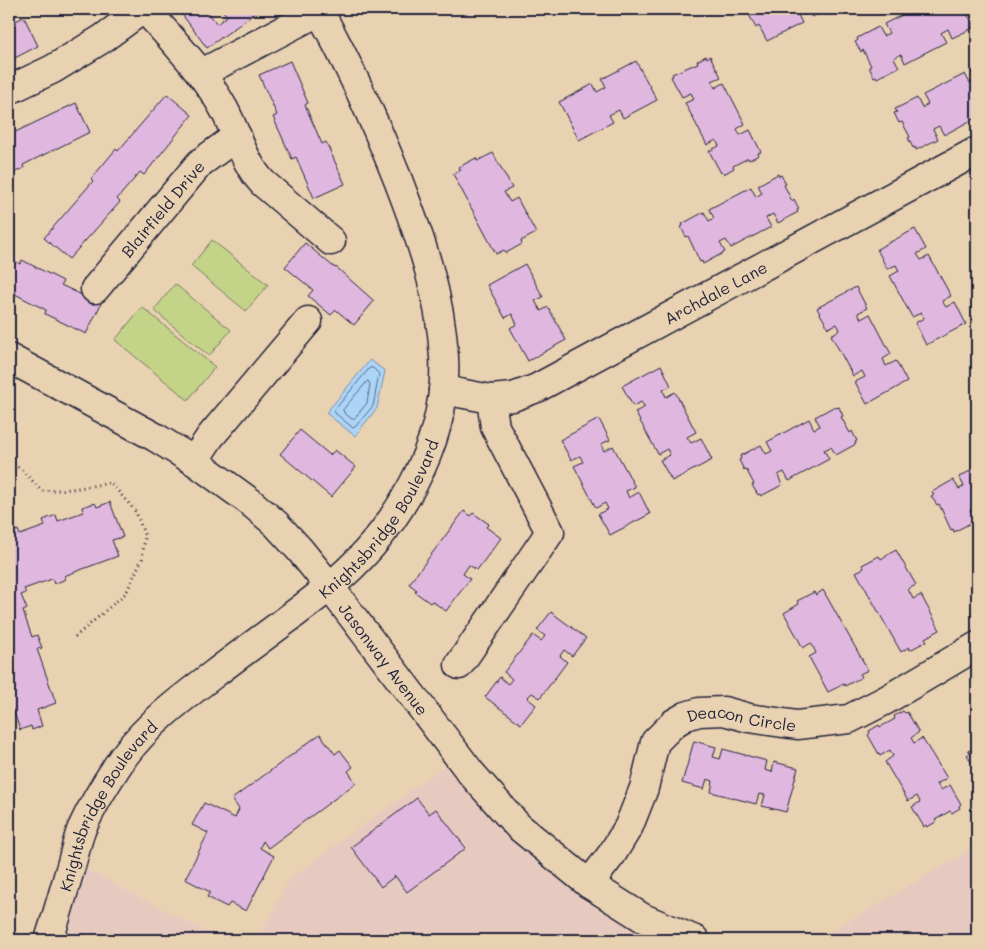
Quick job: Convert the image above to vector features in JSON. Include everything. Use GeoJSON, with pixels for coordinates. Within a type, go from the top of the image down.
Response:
{"type":"FeatureCollection","features":[{"type":"Feature","properties":{"kind":"street"},"geometry":{"type":"LineString","coordinates":[[9,90],[53,69],[94,44],[144,9],[202,73],[224,108],[253,172],[263,183],[331,241]]}},
{"type":"Feature","properties":{"kind":"street"},"geometry":{"type":"LineString","coordinates":[[202,73],[319,10]]}},
{"type":"Feature","properties":{"kind":"street","name":"Knightsbridge Boulevard"},"geometry":{"type":"LineString","coordinates":[[49,940],[82,829],[123,758],[144,730],[175,704],[330,587],[361,559],[385,530],[416,479],[428,451],[437,422],[443,390],[444,360],[438,305],[431,276],[414,223],[364,100],[319,10]]}},
{"type":"Feature","properties":{"kind":"street","name":"Blairfield Drive"},"geometry":{"type":"LineString","coordinates":[[95,289],[200,163],[236,136]]}},
{"type":"Feature","properties":{"kind":"street","name":"Archdale Lane"},"geometry":{"type":"LineString","coordinates":[[443,390],[491,400],[513,397],[537,388],[976,155]]}},
{"type":"Feature","properties":{"kind":"street"},"geometry":{"type":"LineString","coordinates":[[194,461],[210,437],[308,321]]}},
{"type":"Feature","properties":{"kind":"street","name":"Jasonway Avenue"},"geometry":{"type":"LineString","coordinates":[[9,358],[155,437],[194,461],[249,500],[276,524],[300,550],[471,773],[518,826],[589,884],[643,918],[695,940]]}},
{"type":"Feature","properties":{"kind":"street"},"geometry":{"type":"LineString","coordinates":[[459,665],[550,532],[495,427],[491,400]]}},
{"type":"Feature","properties":{"kind":"street","name":"Deacon Circle"},"geometry":{"type":"LineString","coordinates":[[589,884],[612,854],[629,826],[644,788],[655,742],[674,723],[698,712],[724,711],[749,718],[797,725],[849,719],[886,700],[977,646]]}},
{"type":"Feature","properties":{"kind":"path"},"geometry":{"type":"LineString","coordinates":[[9,462],[21,469],[42,491],[111,484],[136,512],[145,537],[142,559],[134,576],[126,592],[75,637]]}},
{"type":"Feature","properties":{"kind":"shaded area"},"geometry":{"type":"Polygon","coordinates":[[[457,757],[517,826],[691,940],[258,940],[289,879],[457,757]]]}},
{"type":"Feature","properties":{"kind":"shaded area"},"geometry":{"type":"Polygon","coordinates":[[[977,846],[977,940],[817,940],[977,846]]]}},
{"type":"Feature","properties":{"kind":"shaded area"},"geometry":{"type":"Polygon","coordinates":[[[70,861],[222,940],[47,940],[70,861]]]}},
{"type":"Feature","properties":{"kind":"green space"},"geometry":{"type":"Polygon","coordinates":[[[212,240],[268,285],[246,311],[191,266],[212,240]]]}},
{"type":"Feature","properties":{"kind":"green space"},"geometry":{"type":"Polygon","coordinates":[[[175,284],[231,330],[209,356],[154,310],[175,284]]]}},
{"type":"Feature","properties":{"kind":"green space"},"geometry":{"type":"Polygon","coordinates":[[[142,307],[215,367],[188,400],[115,340],[142,307]]]}},
{"type":"Feature","properties":{"kind":"water"},"geometry":{"type":"Polygon","coordinates":[[[370,360],[385,371],[377,408],[355,436],[326,413],[370,360]]]}},
{"type":"Feature","properties":{"kind":"building"},"geometry":{"type":"Polygon","coordinates":[[[178,9],[212,9],[208,12],[217,24],[227,16],[221,9],[261,9],[207,48],[178,9]]]}},
{"type":"Feature","properties":{"kind":"building"},"geometry":{"type":"Polygon","coordinates":[[[749,9],[828,9],[812,17],[808,10],[798,15],[802,23],[767,41],[759,26],[756,28],[747,11],[749,9]]]}},
{"type":"Feature","properties":{"kind":"building"},"geometry":{"type":"Polygon","coordinates":[[[914,9],[929,9],[931,12],[936,9],[963,9],[974,24],[972,25],[973,28],[952,38],[948,29],[941,33],[946,42],[905,63],[901,54],[894,58],[899,67],[877,78],[876,76],[874,77],[863,50],[861,52],[855,42],[858,40],[857,38],[878,27],[883,36],[889,33],[884,24],[914,9]]]}},
{"type":"Feature","properties":{"kind":"building"},"geometry":{"type":"Polygon","coordinates":[[[24,17],[38,46],[9,61],[9,24],[24,17]]]}},
{"type":"Feature","properties":{"kind":"building"},"geometry":{"type":"Polygon","coordinates":[[[706,56],[707,58],[710,56],[721,77],[712,81],[715,88],[724,83],[745,124],[737,129],[740,135],[750,130],[761,152],[749,160],[748,158],[733,166],[734,168],[724,174],[723,171],[721,173],[709,151],[719,146],[716,140],[707,145],[685,103],[694,99],[691,93],[682,97],[671,77],[673,76],[672,74],[698,63],[697,61],[706,56]]]}},
{"type":"Feature","properties":{"kind":"building"},"geometry":{"type":"Polygon","coordinates":[[[290,61],[308,103],[305,105],[322,144],[326,142],[345,184],[314,198],[296,157],[292,159],[273,117],[277,115],[259,75],[290,61]]]}},
{"type":"Feature","properties":{"kind":"building"},"geometry":{"type":"Polygon","coordinates":[[[636,61],[657,100],[623,118],[619,110],[609,115],[613,122],[579,140],[559,102],[593,84],[597,92],[606,87],[602,79],[636,61]]]}},
{"type":"Feature","properties":{"kind":"building"},"geometry":{"type":"Polygon","coordinates":[[[977,68],[977,117],[944,135],[939,126],[933,129],[938,139],[916,150],[915,147],[913,148],[908,138],[910,137],[902,122],[899,123],[894,113],[897,112],[895,109],[917,98],[922,108],[928,104],[923,95],[965,74],[970,83],[976,80],[971,71],[977,68]]]}},
{"type":"Feature","properties":{"kind":"building"},"geometry":{"type":"Polygon","coordinates":[[[167,94],[192,115],[144,175],[140,172],[117,199],[120,202],[69,259],[44,238],[93,181],[91,179],[116,149],[118,151],[167,94]]]}},
{"type":"Feature","properties":{"kind":"building"},"geometry":{"type":"Polygon","coordinates":[[[76,103],[90,132],[23,165],[24,168],[9,175],[9,135],[76,103]]]}},
{"type":"Feature","properties":{"kind":"building"},"geometry":{"type":"Polygon","coordinates":[[[493,153],[512,188],[504,192],[510,202],[517,198],[536,233],[521,241],[522,244],[506,253],[504,250],[496,254],[453,174],[461,170],[459,167],[476,158],[477,161],[493,153]]]}},
{"type":"Feature","properties":{"kind":"building"},"geometry":{"type":"Polygon","coordinates":[[[778,174],[779,176],[781,175],[786,184],[784,185],[792,201],[794,199],[799,209],[797,210],[798,212],[778,223],[773,214],[766,218],[771,227],[731,248],[726,240],[720,243],[725,252],[703,264],[702,261],[700,262],[688,236],[686,237],[681,227],[683,226],[682,224],[704,212],[709,221],[714,218],[709,209],[751,187],[756,197],[762,193],[758,185],[778,174]]]}},
{"type":"Feature","properties":{"kind":"building"},"geometry":{"type":"Polygon","coordinates":[[[915,229],[926,249],[917,254],[921,260],[929,256],[951,296],[942,301],[946,307],[955,302],[966,324],[926,345],[915,323],[924,318],[921,313],[912,317],[890,276],[899,271],[896,265],[887,269],[877,249],[915,229]]]}},
{"type":"Feature","properties":{"kind":"building"},"geometry":{"type":"Polygon","coordinates":[[[305,243],[336,267],[374,301],[354,325],[336,310],[331,315],[308,296],[313,290],[285,267],[305,243]]]}},
{"type":"Feature","properties":{"kind":"building"},"geometry":{"type":"Polygon","coordinates":[[[9,258],[20,264],[22,260],[63,281],[61,285],[101,304],[86,334],[45,314],[46,310],[9,291],[9,258]]]}},
{"type":"Feature","properties":{"kind":"building"},"geometry":{"type":"Polygon","coordinates":[[[525,264],[543,297],[535,301],[541,311],[548,307],[566,340],[528,361],[510,328],[517,324],[512,314],[505,318],[487,285],[525,264]]]}},
{"type":"Feature","properties":{"kind":"building"},"geometry":{"type":"Polygon","coordinates":[[[856,287],[867,308],[858,313],[861,319],[870,314],[891,354],[883,359],[886,366],[896,361],[907,382],[867,404],[855,382],[865,377],[862,371],[853,376],[831,335],[840,330],[837,324],[828,328],[817,308],[856,287]]]}},
{"type":"Feature","properties":{"kind":"building"},"geometry":{"type":"Polygon","coordinates":[[[661,365],[671,386],[663,390],[666,397],[675,392],[696,432],[687,437],[691,443],[701,438],[712,460],[672,481],[660,460],[670,455],[667,449],[658,454],[635,412],[645,407],[641,402],[633,406],[622,386],[661,365]]]}},
{"type":"Feature","properties":{"kind":"building"},"geometry":{"type":"Polygon","coordinates":[[[835,406],[836,408],[839,407],[843,416],[841,417],[850,433],[852,431],[857,441],[855,442],[856,444],[836,455],[831,447],[824,450],[829,459],[789,481],[784,472],[778,475],[782,485],[761,496],[760,494],[758,495],[746,469],[744,470],[739,460],[741,459],[740,456],[761,445],[766,454],[772,451],[767,442],[809,419],[814,429],[820,426],[815,417],[835,406]]]}},
{"type":"Feature","properties":{"kind":"building"},"geometry":{"type":"Polygon","coordinates":[[[599,419],[610,440],[601,444],[604,451],[613,446],[635,487],[626,491],[629,498],[639,492],[650,514],[610,535],[598,514],[608,509],[605,503],[596,508],[574,466],[583,462],[580,456],[571,460],[560,440],[599,419]]]}},
{"type":"Feature","properties":{"kind":"building"},"geometry":{"type":"Polygon","coordinates":[[[300,430],[330,455],[335,450],[356,467],[331,497],[280,454],[300,430]]]}},
{"type":"Feature","properties":{"kind":"building"},"geometry":{"type":"Polygon","coordinates":[[[977,467],[977,508],[970,510],[976,520],[954,532],[953,529],[951,530],[939,504],[937,505],[931,496],[934,495],[932,492],[953,480],[959,489],[964,486],[959,477],[977,467]]]}},
{"type":"Feature","properties":{"kind":"building"},"geometry":{"type":"Polygon","coordinates":[[[110,502],[123,537],[112,540],[118,556],[64,576],[66,579],[54,584],[52,579],[24,589],[26,593],[21,595],[27,609],[23,611],[32,637],[37,635],[42,648],[37,649],[56,703],[37,710],[42,726],[32,730],[31,726],[20,730],[12,707],[9,708],[9,540],[12,539],[10,533],[18,530],[20,535],[45,526],[43,520],[56,515],[58,521],[83,512],[82,507],[95,503],[97,507],[110,502]]]}},
{"type":"Feature","properties":{"kind":"building"},"geometry":{"type":"Polygon","coordinates":[[[464,511],[471,516],[473,513],[489,524],[486,527],[501,538],[477,570],[469,565],[463,574],[470,579],[446,611],[432,601],[430,603],[415,592],[417,590],[409,584],[464,511]]]}},
{"type":"Feature","properties":{"kind":"building"},"geometry":{"type":"Polygon","coordinates":[[[896,550],[916,585],[908,589],[913,599],[921,595],[940,630],[925,638],[927,641],[910,650],[909,647],[901,652],[856,572],[864,568],[862,565],[879,556],[881,559],[896,550]]]}},
{"type":"Feature","properties":{"kind":"building"},"geometry":{"type":"Polygon","coordinates":[[[823,590],[868,670],[860,674],[862,677],[828,692],[809,657],[816,653],[811,643],[803,648],[784,613],[799,604],[797,601],[814,592],[816,595],[823,590]]]}},
{"type":"Feature","properties":{"kind":"building"},"geometry":{"type":"Polygon","coordinates":[[[551,612],[586,638],[572,656],[564,650],[560,656],[567,662],[540,698],[532,693],[527,698],[536,705],[521,724],[485,697],[500,677],[508,684],[512,679],[504,672],[533,635],[541,641],[545,636],[537,630],[551,612]]]}},
{"type":"Feature","properties":{"kind":"building"},"geometry":{"type":"Polygon","coordinates":[[[903,711],[907,712],[919,732],[911,738],[914,743],[922,738],[947,778],[937,784],[941,790],[950,785],[961,804],[960,808],[952,813],[950,811],[927,827],[926,825],[924,827],[912,807],[920,802],[917,796],[908,801],[885,762],[893,756],[890,750],[880,756],[868,735],[869,731],[895,719],[894,716],[903,711]]]}},
{"type":"Feature","properties":{"kind":"building"},"geometry":{"type":"Polygon","coordinates":[[[320,734],[335,754],[340,750],[353,767],[348,771],[356,783],[268,848],[263,841],[260,848],[274,856],[246,911],[230,903],[227,907],[207,897],[210,892],[185,879],[208,833],[192,825],[204,803],[235,818],[239,809],[232,799],[320,734]]]}},
{"type":"Feature","properties":{"kind":"building"},"geometry":{"type":"Polygon","coordinates":[[[694,741],[716,747],[713,757],[720,759],[723,749],[767,761],[765,770],[772,772],[774,762],[798,768],[786,812],[762,806],[765,795],[759,794],[756,804],[711,792],[713,781],[707,779],[704,789],[682,783],[694,741]]]}},
{"type":"Feature","properties":{"kind":"building"},"geometry":{"type":"Polygon","coordinates":[[[977,746],[977,767],[975,763],[973,765],[967,755],[970,753],[968,751],[977,746]]]}},
{"type":"Feature","properties":{"kind":"building"},"geometry":{"type":"Polygon","coordinates":[[[417,798],[429,814],[436,809],[466,848],[407,892],[395,876],[381,887],[351,847],[417,798]]]}}]}
